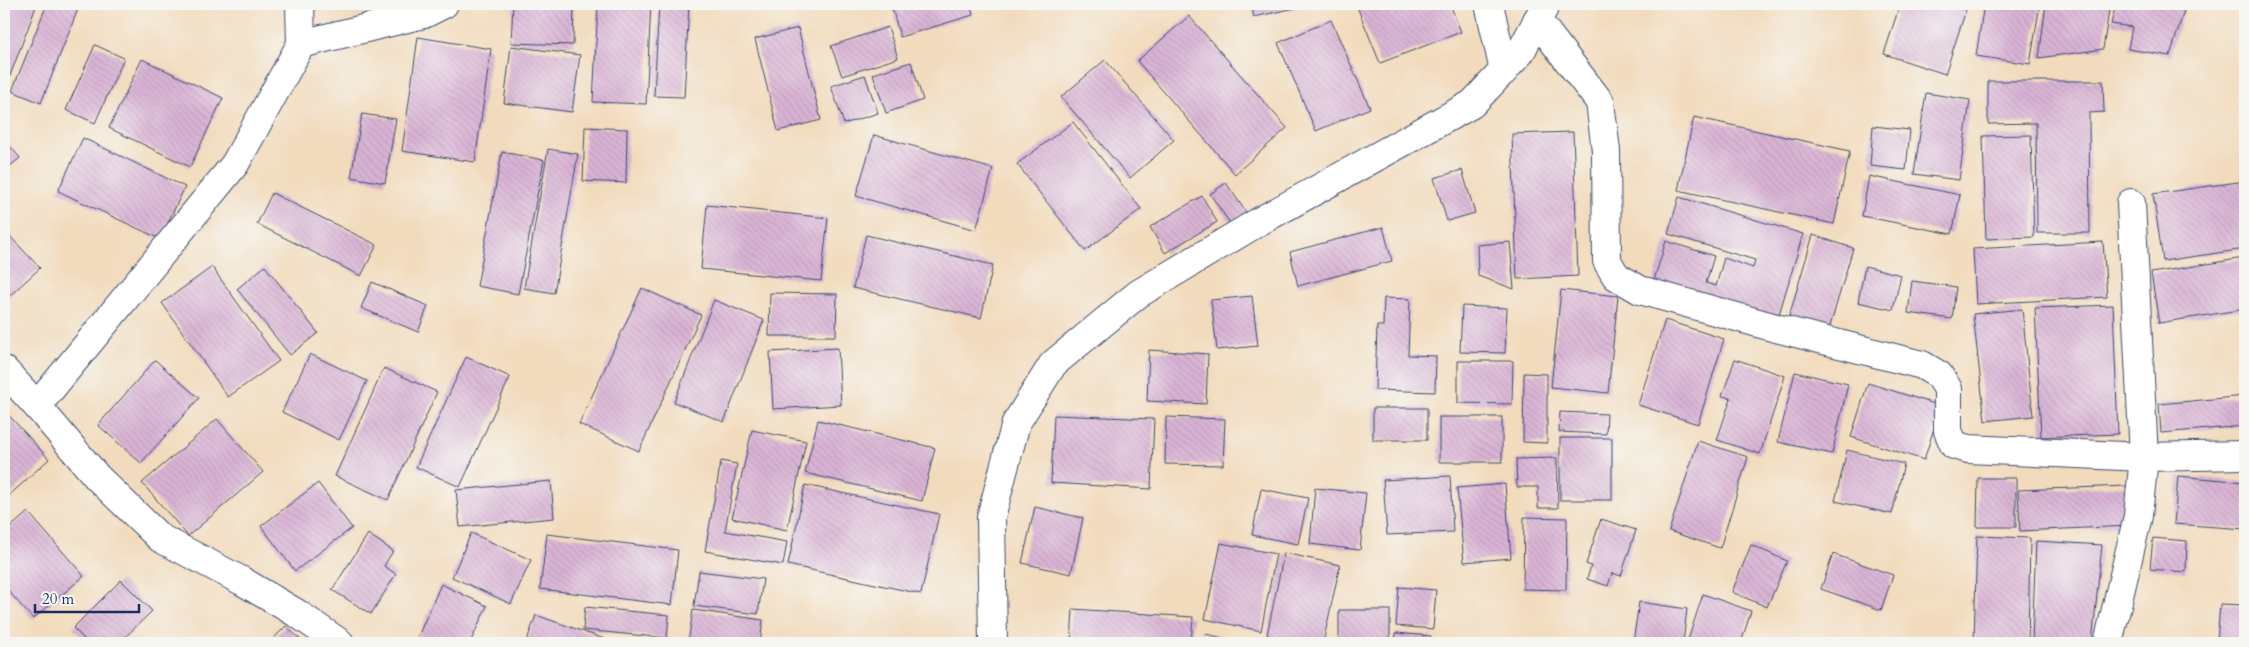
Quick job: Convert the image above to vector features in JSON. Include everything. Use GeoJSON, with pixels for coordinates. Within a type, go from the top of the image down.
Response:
{"type":"FeatureCollection","features":[{"type":"Feature","properties":{"kind":"street"},"geometry":{"type":"LineString","coordinates":[[37,406],[235,164],[301,44],[300,4]]}},
{"type":"Feature","properties":{"kind":"street"},"geometry":{"type":"LineString","coordinates":[[301,44],[424,14],[444,4]]}},
{"type":"Feature","properties":{"kind":"street"},"geometry":{"type":"LineString","coordinates":[[1489,4],[1504,71]]}},
{"type":"Feature","properties":{"kind":"street"},"geometry":{"type":"LineString","coordinates":[[993,643],[991,517],[1016,423],[1052,364],[1138,294],[1260,221],[1472,104],[1520,53],[1542,12],[1600,102],[1606,151],[1607,261],[1616,276],[1649,292],[1776,328],[1922,365],[1939,375],[1948,390],[1948,431],[1954,445],[1968,449],[2144,457],[2245,455]]}},
{"type":"Feature","properties":{"kind":"street"},"geometry":{"type":"LineString","coordinates":[[2108,643],[2138,516],[2144,457],[2131,203]]}},
{"type":"Feature","properties":{"kind":"street"},"geometry":{"type":"LineString","coordinates":[[4,370],[97,477],[160,538],[242,581],[298,614],[340,643]]}},
{"type":"Feature","properties":{"kind":"building"},"geometry":{"type":"Polygon","coordinates":[[[4,4],[37,4],[5,89],[4,88],[4,4]]]}},
{"type":"Feature","properties":{"kind":"building"},"geometry":{"type":"Polygon","coordinates":[[[47,4],[80,4],[41,103],[12,91],[47,4]]]}},
{"type":"Feature","properties":{"kind":"building"},"geometry":{"type":"Polygon","coordinates":[[[513,4],[574,4],[573,45],[511,43],[513,4]]]}},
{"type":"Feature","properties":{"kind":"building"},"geometry":{"type":"Polygon","coordinates":[[[598,4],[651,4],[646,104],[593,102],[598,4]]]}},
{"type":"Feature","properties":{"kind":"building"},"geometry":{"type":"Polygon","coordinates":[[[659,4],[689,4],[684,97],[654,96],[659,4]]]}},
{"type":"Feature","properties":{"kind":"building"},"geometry":{"type":"Polygon","coordinates":[[[891,4],[970,4],[973,15],[900,37],[891,4]]]}},
{"type":"Feature","properties":{"kind":"building"},"geometry":{"type":"Polygon","coordinates":[[[1251,4],[1308,4],[1308,5],[1254,17],[1251,4]]]}},
{"type":"Feature","properties":{"kind":"building"},"geometry":{"type":"Polygon","coordinates":[[[1356,4],[1450,4],[1461,32],[1380,63],[1356,4]]]}},
{"type":"Feature","properties":{"kind":"building"},"geometry":{"type":"Polygon","coordinates":[[[1900,4],[1968,4],[1945,74],[1884,54],[1900,4]]]}},
{"type":"Feature","properties":{"kind":"building"},"geometry":{"type":"Polygon","coordinates":[[[1984,4],[2040,4],[2030,64],[1976,56],[1984,4]]]}},
{"type":"Feature","properties":{"kind":"building"},"geometry":{"type":"Polygon","coordinates":[[[2046,4],[2110,4],[2103,49],[2039,58],[2046,4]]]}},
{"type":"Feature","properties":{"kind":"building"},"geometry":{"type":"Polygon","coordinates":[[[2116,4],[2186,4],[2170,56],[2128,49],[2132,27],[2111,24],[2116,4]]]}},
{"type":"Feature","properties":{"kind":"building"},"geometry":{"type":"Polygon","coordinates":[[[1189,16],[1287,128],[1235,174],[1137,61],[1189,16]]]}},
{"type":"Feature","properties":{"kind":"building"},"geometry":{"type":"Polygon","coordinates":[[[1331,20],[1370,108],[1316,131],[1278,43],[1331,20]]]}},
{"type":"Feature","properties":{"kind":"building"},"geometry":{"type":"Polygon","coordinates":[[[888,27],[898,58],[842,76],[831,46],[888,27]]]}},
{"type":"Feature","properties":{"kind":"building"},"geometry":{"type":"Polygon","coordinates":[[[798,28],[821,120],[778,131],[755,39],[798,28]]]}},
{"type":"Feature","properties":{"kind":"building"},"geometry":{"type":"Polygon","coordinates":[[[418,37],[491,49],[475,162],[402,151],[418,37]]]}},
{"type":"Feature","properties":{"kind":"building"},"geometry":{"type":"Polygon","coordinates":[[[95,45],[124,58],[95,123],[66,110],[95,45]]]}},
{"type":"Feature","properties":{"kind":"building"},"geometry":{"type":"Polygon","coordinates":[[[511,46],[580,55],[572,112],[504,103],[511,46]]]}},
{"type":"Feature","properties":{"kind":"building"},"geometry":{"type":"Polygon","coordinates":[[[142,59],[223,98],[190,167],[109,128],[142,59]]]}},
{"type":"Feature","properties":{"kind":"building"},"geometry":{"type":"Polygon","coordinates":[[[1105,60],[1174,140],[1130,178],[1061,97],[1105,60]]]}},
{"type":"Feature","properties":{"kind":"building"},"geometry":{"type":"Polygon","coordinates":[[[911,62],[923,100],[886,113],[873,74],[911,62]]]}},
{"type":"Feature","properties":{"kind":"building"},"geometry":{"type":"Polygon","coordinates":[[[865,75],[878,113],[844,124],[831,86],[865,75]]]}},
{"type":"Feature","properties":{"kind":"building"},"geometry":{"type":"Polygon","coordinates":[[[1988,81],[2103,81],[2104,112],[2089,113],[2090,233],[2037,233],[2036,123],[1988,124],[1988,81]]]}},
{"type":"Feature","properties":{"kind":"building"},"geometry":{"type":"Polygon","coordinates":[[[1926,93],[1970,100],[1959,180],[1914,174],[1926,93]]]}},
{"type":"Feature","properties":{"kind":"building"},"geometry":{"type":"Polygon","coordinates":[[[362,114],[396,119],[385,183],[351,177],[362,114]]]}},
{"type":"Feature","properties":{"kind":"building"},"geometry":{"type":"Polygon","coordinates":[[[1694,117],[1850,151],[1834,224],[1678,190],[1694,117]]]}},
{"type":"Feature","properties":{"kind":"building"},"geometry":{"type":"Polygon","coordinates":[[[1073,122],[1141,209],[1085,251],[1017,164],[1073,122]]]}},
{"type":"Feature","properties":{"kind":"building"},"geometry":{"type":"Polygon","coordinates":[[[1873,126],[1910,130],[1906,170],[1870,166],[1873,126]]]}},
{"type":"Feature","properties":{"kind":"building"},"geometry":{"type":"Polygon","coordinates":[[[585,127],[627,129],[626,183],[583,181],[585,127]]]}},
{"type":"Feature","properties":{"kind":"building"},"geometry":{"type":"Polygon","coordinates":[[[1573,132],[1578,276],[1517,279],[1512,134],[1573,132]]]}},
{"type":"Feature","properties":{"kind":"building"},"geometry":{"type":"Polygon","coordinates":[[[874,135],[993,169],[976,230],[856,196],[874,135]]]}},
{"type":"Feature","properties":{"kind":"building"},"geometry":{"type":"Polygon","coordinates":[[[2031,135],[2034,237],[1986,239],[1983,136],[2031,135]]]}},
{"type":"Feature","properties":{"kind":"building"},"geometry":{"type":"Polygon","coordinates":[[[83,138],[185,187],[160,239],[58,191],[83,138]]]}},
{"type":"Feature","properties":{"kind":"building"},"geometry":{"type":"Polygon","coordinates":[[[4,139],[20,158],[4,171],[4,139]]]}},
{"type":"Feature","properties":{"kind":"building"},"geometry":{"type":"Polygon","coordinates":[[[548,149],[578,154],[554,293],[524,288],[548,149]]]}},
{"type":"Feature","properties":{"kind":"building"},"geometry":{"type":"Polygon","coordinates":[[[502,152],[544,160],[518,294],[477,286],[502,152]]]}},
{"type":"Feature","properties":{"kind":"building"},"geometry":{"type":"Polygon","coordinates":[[[1462,170],[1475,213],[1447,221],[1434,178],[1462,170]]]}},
{"type":"Feature","properties":{"kind":"building"},"geometry":{"type":"Polygon","coordinates":[[[1869,176],[1960,195],[1952,234],[1862,216],[1869,176]]]}},
{"type":"Feature","properties":{"kind":"building"},"geometry":{"type":"Polygon","coordinates":[[[2245,181],[2245,249],[2163,261],[2153,194],[2245,181]]]}},
{"type":"Feature","properties":{"kind":"building"},"geometry":{"type":"Polygon","coordinates":[[[1226,183],[1246,212],[1230,223],[1210,194],[1226,183]]]}},
{"type":"Feature","properties":{"kind":"building"},"geometry":{"type":"Polygon","coordinates":[[[272,193],[377,245],[361,276],[257,224],[272,193]]]}},
{"type":"Feature","properties":{"kind":"building"},"geometry":{"type":"Polygon","coordinates":[[[1202,196],[1217,222],[1165,253],[1150,227],[1202,196]]]}},
{"type":"Feature","properties":{"kind":"building"},"geometry":{"type":"Polygon","coordinates":[[[1679,197],[1803,234],[1777,321],[1653,283],[1666,241],[1714,256],[1706,283],[1716,286],[1724,258],[1753,268],[1755,260],[1668,234],[1679,197]]]}},
{"type":"Feature","properties":{"kind":"building"},"geometry":{"type":"Polygon","coordinates":[[[707,205],[828,218],[821,281],[701,269],[707,205]]]}},
{"type":"Feature","properties":{"kind":"building"},"geometry":{"type":"Polygon","coordinates":[[[1383,227],[1392,261],[1298,286],[1290,252],[1383,227]]]}},
{"type":"Feature","properties":{"kind":"building"},"geometry":{"type":"Polygon","coordinates":[[[4,230],[40,268],[5,300],[4,299],[4,230]]]}},
{"type":"Feature","properties":{"kind":"building"},"geometry":{"type":"Polygon","coordinates":[[[866,235],[993,265],[981,318],[853,288],[866,235]]]}},
{"type":"Feature","properties":{"kind":"building"},"geometry":{"type":"Polygon","coordinates":[[[1813,235],[1853,248],[1828,333],[1788,320],[1813,235]]]}},
{"type":"Feature","properties":{"kind":"building"},"geometry":{"type":"Polygon","coordinates":[[[1510,242],[1514,289],[1478,276],[1477,245],[1510,242]]]}},
{"type":"Feature","properties":{"kind":"building"},"geometry":{"type":"Polygon","coordinates":[[[2103,242],[2107,297],[1976,304],[1973,249],[2103,242]]]}},
{"type":"Feature","properties":{"kind":"building"},"geometry":{"type":"Polygon","coordinates":[[[2244,258],[2245,309],[2159,323],[2151,273],[2244,258]]]}},
{"type":"Feature","properties":{"kind":"building"},"geometry":{"type":"Polygon","coordinates":[[[265,266],[318,333],[290,355],[237,289],[265,266]]]}},
{"type":"Feature","properties":{"kind":"building"},"geometry":{"type":"Polygon","coordinates":[[[1865,266],[1901,275],[1893,310],[1858,302],[1865,266]]]}},
{"type":"Feature","properties":{"kind":"building"},"geometry":{"type":"Polygon","coordinates":[[[212,267],[279,361],[228,397],[162,303],[212,267]]]}},
{"type":"Feature","properties":{"kind":"building"},"geometry":{"type":"Polygon","coordinates":[[[1912,281],[1956,287],[1952,319],[1908,313],[1912,281]]]}},
{"type":"Feature","properties":{"kind":"building"},"geometry":{"type":"Polygon","coordinates":[[[372,282],[428,306],[418,332],[361,308],[372,282]]]}},
{"type":"Feature","properties":{"kind":"building"},"geometry":{"type":"Polygon","coordinates":[[[642,288],[701,315],[639,451],[579,424],[642,288]]]}},
{"type":"Feature","properties":{"kind":"building"},"geometry":{"type":"Polygon","coordinates":[[[1561,290],[1618,296],[1608,393],[1551,387],[1561,290]]]}},
{"type":"Feature","properties":{"kind":"building"},"geometry":{"type":"Polygon","coordinates":[[[770,293],[837,294],[836,336],[769,336],[770,293]]]}},
{"type":"Feature","properties":{"kind":"building"},"geometry":{"type":"Polygon","coordinates":[[[1252,296],[1258,346],[1217,350],[1211,300],[1252,296]]]}},
{"type":"Feature","properties":{"kind":"building"},"geometry":{"type":"Polygon","coordinates":[[[1384,298],[1410,299],[1408,355],[1436,356],[1435,392],[1375,390],[1377,326],[1383,326],[1384,298]]]}},
{"type":"Feature","properties":{"kind":"building"},"geometry":{"type":"Polygon","coordinates":[[[714,300],[764,320],[724,422],[674,402],[714,300]]]}},
{"type":"Feature","properties":{"kind":"building"},"geometry":{"type":"Polygon","coordinates":[[[2113,305],[2118,434],[2041,437],[2035,308],[2113,305]]]}},
{"type":"Feature","properties":{"kind":"building"},"geometry":{"type":"Polygon","coordinates":[[[1462,306],[1507,308],[1505,353],[1460,352],[1462,306]]]}},
{"type":"Feature","properties":{"kind":"building"},"geometry":{"type":"Polygon","coordinates":[[[2022,309],[2033,416],[1985,421],[1973,314],[2022,309]]]}},
{"type":"Feature","properties":{"kind":"building"},"geometry":{"type":"Polygon","coordinates":[[[1665,320],[1724,339],[1698,424],[1638,405],[1665,320]]]}},
{"type":"Feature","properties":{"kind":"building"},"geometry":{"type":"Polygon","coordinates":[[[838,348],[841,405],[773,409],[770,352],[838,348]]]}},
{"type":"Feature","properties":{"kind":"building"},"geometry":{"type":"Polygon","coordinates":[[[1149,350],[1208,354],[1206,404],[1147,401],[1149,350]]]}},
{"type":"Feature","properties":{"kind":"building"},"geometry":{"type":"Polygon","coordinates":[[[310,354],[367,381],[339,440],[282,412],[310,354]]]}},
{"type":"Feature","properties":{"kind":"building"},"geometry":{"type":"Polygon","coordinates":[[[466,357],[510,377],[460,487],[416,467],[466,357]]]}},
{"type":"Feature","properties":{"kind":"building"},"geometry":{"type":"Polygon","coordinates":[[[1735,359],[1785,376],[1760,454],[1717,440],[1731,398],[1722,396],[1735,359]]]}},
{"type":"Feature","properties":{"kind":"building"},"geometry":{"type":"Polygon","coordinates":[[[155,360],[199,398],[141,463],[98,425],[155,360]]]}},
{"type":"Feature","properties":{"kind":"building"},"geometry":{"type":"Polygon","coordinates":[[[1458,361],[1513,361],[1512,404],[1458,403],[1458,361]]]}},
{"type":"Feature","properties":{"kind":"building"},"geometry":{"type":"Polygon","coordinates":[[[384,368],[437,392],[388,500],[335,476],[384,368]]]}},
{"type":"Feature","properties":{"kind":"building"},"geometry":{"type":"Polygon","coordinates":[[[1795,372],[1848,384],[1832,454],[1778,442],[1795,372]]]}},
{"type":"Feature","properties":{"kind":"building"},"geometry":{"type":"Polygon","coordinates":[[[1524,373],[1547,374],[1547,443],[1523,442],[1524,373]]]}},
{"type":"Feature","properties":{"kind":"building"},"geometry":{"type":"Polygon","coordinates":[[[1868,383],[1941,406],[1924,460],[1851,437],[1868,383]]]}},
{"type":"Feature","properties":{"kind":"building"},"geometry":{"type":"Polygon","coordinates":[[[2245,396],[2245,426],[2161,433],[2159,404],[2245,396]]]}},
{"type":"Feature","properties":{"kind":"building"},"geometry":{"type":"Polygon","coordinates":[[[1373,408],[1427,408],[1427,440],[1373,440],[1373,408]]]}},
{"type":"Feature","properties":{"kind":"building"},"geometry":{"type":"Polygon","coordinates":[[[4,410],[49,459],[4,500],[4,410]]]}},
{"type":"Feature","properties":{"kind":"building"},"geometry":{"type":"Polygon","coordinates":[[[1560,412],[1607,414],[1606,434],[1559,432],[1560,412]]]}},
{"type":"Feature","properties":{"kind":"building"},"geometry":{"type":"Polygon","coordinates":[[[1054,415],[1154,419],[1151,489],[1051,483],[1054,415]]]}},
{"type":"Feature","properties":{"kind":"building"},"geometry":{"type":"Polygon","coordinates":[[[1166,417],[1225,419],[1223,465],[1165,464],[1166,417]]]}},
{"type":"Feature","properties":{"kind":"building"},"geometry":{"type":"Polygon","coordinates":[[[1439,417],[1502,417],[1502,462],[1439,462],[1439,417]]]}},
{"type":"Feature","properties":{"kind":"building"},"geometry":{"type":"Polygon","coordinates":[[[217,419],[263,472],[188,536],[142,483],[217,419]]]}},
{"type":"Feature","properties":{"kind":"building"},"geometry":{"type":"Polygon","coordinates":[[[818,420],[935,448],[922,501],[805,473],[818,420]]]}},
{"type":"Feature","properties":{"kind":"building"},"geometry":{"type":"Polygon","coordinates":[[[752,430],[806,441],[787,530],[732,518],[752,430]]]}},
{"type":"Feature","properties":{"kind":"building"},"geometry":{"type":"Polygon","coordinates":[[[1560,438],[1612,438],[1612,500],[1560,500],[1560,438]]]}},
{"type":"Feature","properties":{"kind":"building"},"geometry":{"type":"Polygon","coordinates":[[[1698,441],[1748,457],[1720,548],[1669,531],[1698,441]]]}},
{"type":"Feature","properties":{"kind":"building"},"geometry":{"type":"Polygon","coordinates":[[[1847,450],[1904,464],[1892,514],[1835,501],[1847,450]]]}},
{"type":"Feature","properties":{"kind":"building"},"geometry":{"type":"Polygon","coordinates":[[[1557,458],[1558,508],[1538,508],[1538,487],[1517,487],[1516,459],[1557,458]]]}},
{"type":"Feature","properties":{"kind":"building"},"geometry":{"type":"Polygon","coordinates":[[[721,461],[737,464],[725,531],[787,542],[783,565],[705,551],[721,461]]]}},
{"type":"Feature","properties":{"kind":"building"},"geometry":{"type":"Polygon","coordinates":[[[1450,476],[1453,532],[1387,535],[1383,480],[1450,476]]]}},
{"type":"Feature","properties":{"kind":"building"},"geometry":{"type":"Polygon","coordinates":[[[2178,476],[2245,482],[2245,529],[2174,524],[2178,476]]]}},
{"type":"Feature","properties":{"kind":"building"},"geometry":{"type":"Polygon","coordinates":[[[1978,478],[2016,478],[2016,527],[1977,527],[1978,478]]]}},
{"type":"Feature","properties":{"kind":"building"},"geometry":{"type":"Polygon","coordinates":[[[551,481],[554,518],[460,527],[456,490],[551,481]]]}},
{"type":"Feature","properties":{"kind":"building"},"geometry":{"type":"Polygon","coordinates":[[[318,483],[352,528],[295,571],[261,526],[318,483]]]}},
{"type":"Feature","properties":{"kind":"building"},"geometry":{"type":"Polygon","coordinates":[[[1505,484],[1511,558],[1464,562],[1457,488],[1505,484]]]}},
{"type":"Feature","properties":{"kind":"building"},"geometry":{"type":"Polygon","coordinates":[[[805,485],[939,514],[921,594],[788,565],[805,485]]]}},
{"type":"Feature","properties":{"kind":"building"},"geometry":{"type":"Polygon","coordinates":[[[2128,486],[2130,526],[2020,531],[2018,490],[2128,486]]]}},
{"type":"Feature","properties":{"kind":"building"},"geometry":{"type":"Polygon","coordinates":[[[1315,488],[1366,493],[1360,550],[1310,544],[1315,488]]]}},
{"type":"Feature","properties":{"kind":"building"},"geometry":{"type":"Polygon","coordinates":[[[1261,489],[1308,498],[1298,544],[1252,535],[1261,489]]]}},
{"type":"Feature","properties":{"kind":"building"},"geometry":{"type":"Polygon","coordinates":[[[1035,507],[1083,518],[1071,574],[1022,563],[1035,507]]]}},
{"type":"Feature","properties":{"kind":"building"},"geometry":{"type":"Polygon","coordinates":[[[28,512],[84,576],[33,619],[4,586],[4,533],[28,512]]]}},
{"type":"Feature","properties":{"kind":"building"},"geometry":{"type":"Polygon","coordinates":[[[1524,517],[1567,518],[1566,590],[1523,589],[1524,517]]]}},
{"type":"Feature","properties":{"kind":"building"},"geometry":{"type":"Polygon","coordinates":[[[1601,519],[1636,530],[1621,576],[1612,573],[1608,586],[1587,579],[1591,566],[1586,564],[1601,519]]]}},
{"type":"Feature","properties":{"kind":"building"},"geometry":{"type":"Polygon","coordinates":[[[471,533],[531,560],[511,604],[452,577],[471,533]]]}},
{"type":"Feature","properties":{"kind":"building"},"geometry":{"type":"Polygon","coordinates":[[[368,534],[393,551],[384,566],[396,574],[371,614],[332,590],[368,534]]]}},
{"type":"Feature","properties":{"kind":"building"},"geometry":{"type":"Polygon","coordinates":[[[547,534],[678,550],[672,605],[540,589],[547,534]]]}},
{"type":"Feature","properties":{"kind":"building"},"geometry":{"type":"Polygon","coordinates":[[[1977,536],[2030,538],[2028,643],[1974,643],[1977,536]]]}},
{"type":"Feature","properties":{"kind":"building"},"geometry":{"type":"Polygon","coordinates":[[[2153,538],[2187,541],[2186,572],[2150,569],[2153,538]]]}},
{"type":"Feature","properties":{"kind":"building"},"geometry":{"type":"Polygon","coordinates":[[[2036,541],[2102,545],[2092,643],[2032,643],[2036,541]]]}},
{"type":"Feature","properties":{"kind":"building"},"geometry":{"type":"Polygon","coordinates":[[[1221,543],[1276,554],[1261,631],[1205,619],[1221,543]]]}},
{"type":"Feature","properties":{"kind":"building"},"geometry":{"type":"Polygon","coordinates":[[[1751,545],[1787,561],[1767,607],[1732,592],[1751,545]]]}},
{"type":"Feature","properties":{"kind":"building"},"geometry":{"type":"Polygon","coordinates":[[[1284,553],[1340,565],[1323,643],[1305,643],[1267,635],[1284,553]]]}},
{"type":"Feature","properties":{"kind":"building"},"geometry":{"type":"Polygon","coordinates":[[[1833,554],[1893,575],[1881,610],[1821,589],[1833,554]]]}},
{"type":"Feature","properties":{"kind":"building"},"geometry":{"type":"Polygon","coordinates":[[[699,571],[763,579],[758,614],[694,606],[699,571]]]}},
{"type":"Feature","properties":{"kind":"building"},"geometry":{"type":"Polygon","coordinates":[[[121,580],[152,611],[119,643],[88,643],[73,628],[121,580]]]}},
{"type":"Feature","properties":{"kind":"building"},"geometry":{"type":"Polygon","coordinates":[[[441,584],[487,606],[470,643],[415,643],[441,584]]]}},
{"type":"Feature","properties":{"kind":"building"},"geometry":{"type":"Polygon","coordinates":[[[1399,587],[1436,590],[1433,629],[1396,626],[1399,587]]]}},
{"type":"Feature","properties":{"kind":"building"},"geometry":{"type":"Polygon","coordinates":[[[1703,594],[1751,611],[1741,643],[1687,643],[1703,594]]]}},
{"type":"Feature","properties":{"kind":"building"},"geometry":{"type":"Polygon","coordinates":[[[1639,602],[1687,609],[1683,643],[1633,643],[1639,602]]]}},
{"type":"Feature","properties":{"kind":"building"},"geometry":{"type":"Polygon","coordinates":[[[2220,604],[2245,605],[2245,643],[2217,643],[2220,604]]]}},
{"type":"Feature","properties":{"kind":"building"},"geometry":{"type":"Polygon","coordinates":[[[585,607],[669,615],[667,638],[583,630],[585,607]]]}},
{"type":"Feature","properties":{"kind":"building"},"geometry":{"type":"Polygon","coordinates":[[[1073,609],[1193,617],[1191,643],[1071,643],[1073,609]]]}},
{"type":"Feature","properties":{"kind":"building"},"geometry":{"type":"Polygon","coordinates":[[[693,610],[763,620],[760,643],[688,643],[693,610]]]}},
{"type":"Feature","properties":{"kind":"building"},"geometry":{"type":"Polygon","coordinates":[[[1339,610],[1390,610],[1390,643],[1339,643],[1339,610]]]}},
{"type":"Feature","properties":{"kind":"building"},"geometry":{"type":"Polygon","coordinates":[[[536,615],[616,643],[526,643],[536,615]]]}},
{"type":"Feature","properties":{"kind":"building"},"geometry":{"type":"Polygon","coordinates":[[[286,626],[304,643],[269,643],[286,626]]]}},
{"type":"Feature","properties":{"kind":"building"},"geometry":{"type":"Polygon","coordinates":[[[1396,633],[1431,636],[1430,643],[1395,643],[1396,633]]]}},
{"type":"Feature","properties":{"kind":"building"},"geometry":{"type":"Polygon","coordinates":[[[1205,634],[1245,642],[1245,643],[1203,643],[1205,634]]]}}]}
